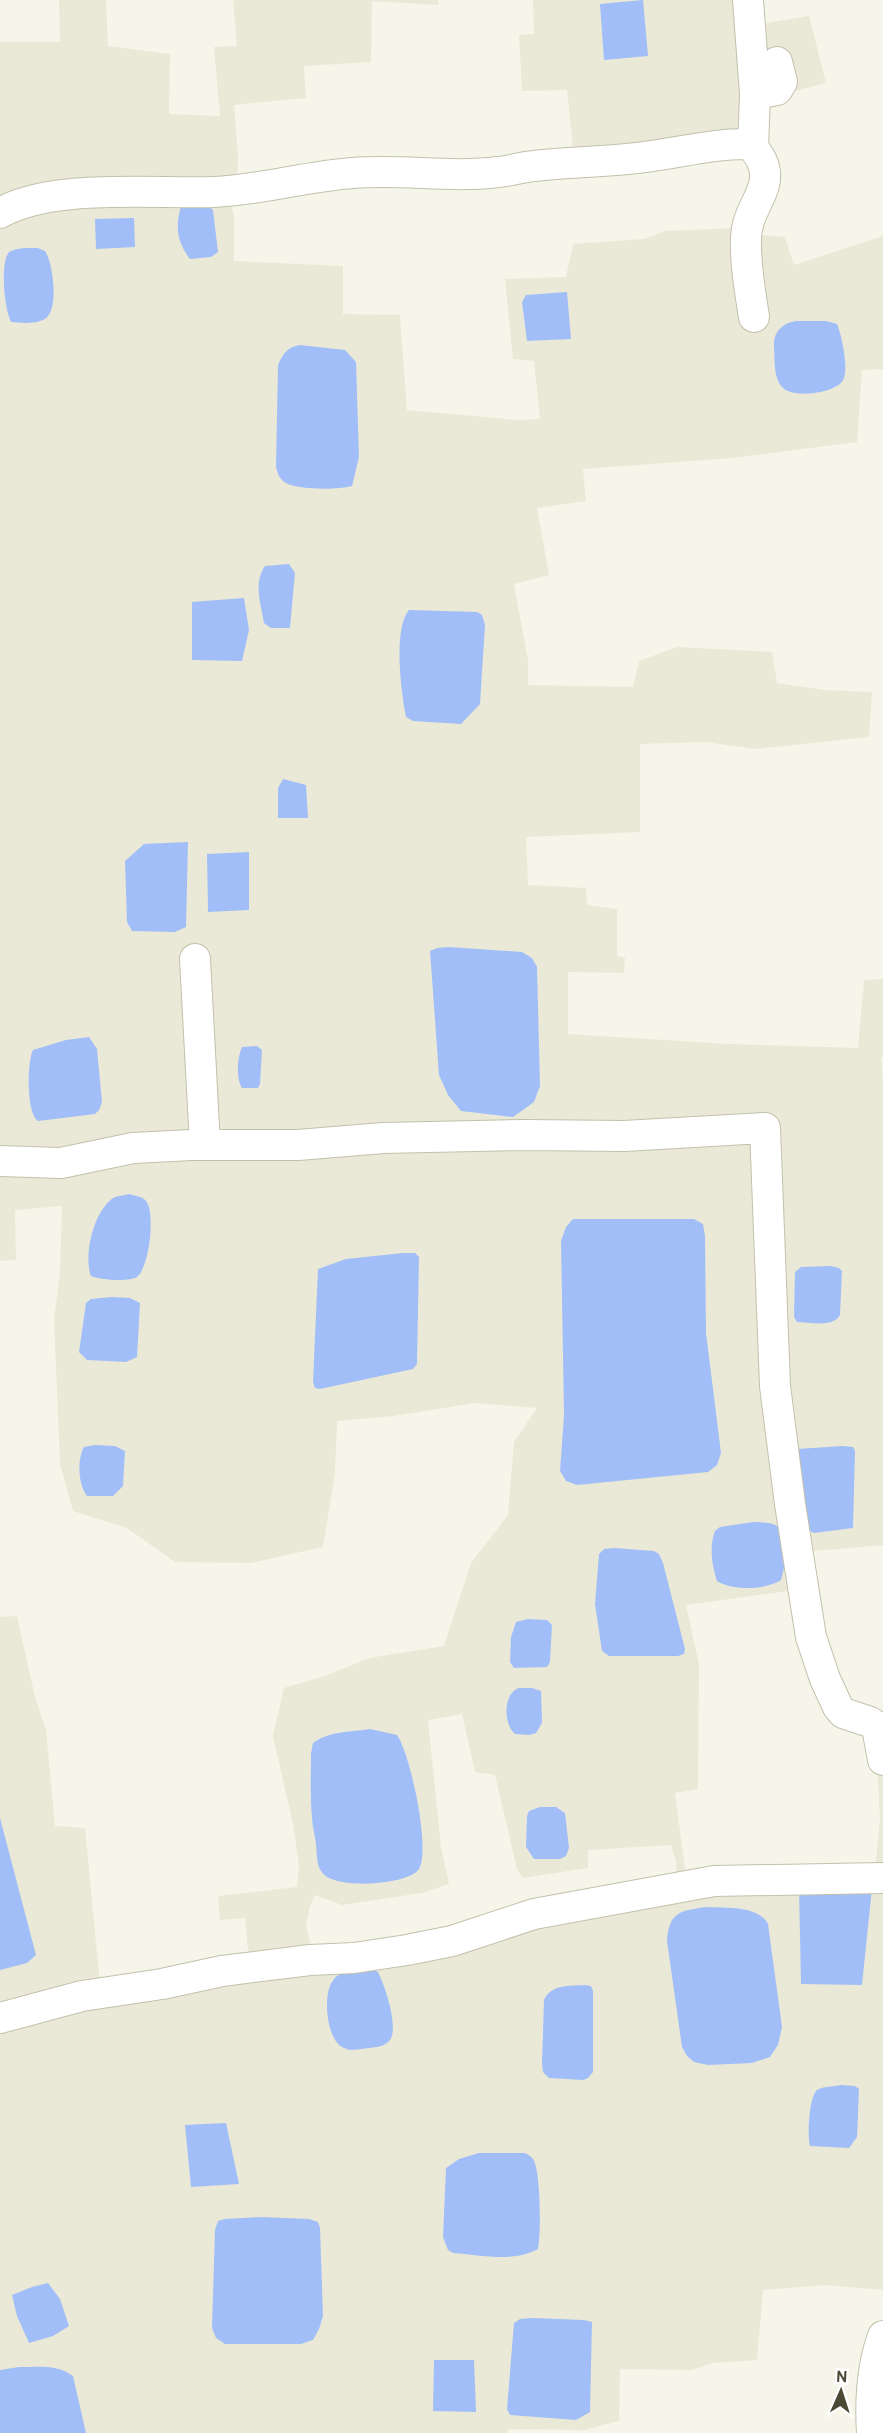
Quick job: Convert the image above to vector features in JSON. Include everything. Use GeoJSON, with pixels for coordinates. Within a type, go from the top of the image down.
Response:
{"type":"FeatureCollection","features":[{"type":"Feature","properties":{"kind":"street"},"geometry":{"type":"LineString","coordinates":[[748,0],[755,94],[753,148]]}},
{"type":"Feature","properties":{"kind":"street"},"geometry":{"type":"LineString","coordinates":[[755,94],[777,90],[782,82],[777,62]]}},
{"type":"Feature","properties":{"kind":"street"},"geometry":{"type":"LineString","coordinates":[[0,213],[10,207],[54,197],[158,190],[215,192],[352,173],[460,175],[499,172],[531,166],[639,158],[732,144],[750,144],[760,155],[765,172],[762,195],[751,217],[746,235],[754,317]]}},
{"type":"Feature","properties":{"kind":"street"},"geometry":{"type":"LineString","coordinates":[[195,959],[205,1145]]}},
{"type":"Feature","properties":{"kind":"street"},"geometry":{"type":"LineString","coordinates":[[0,1161],[61,1163],[133,1148],[298,1145],[383,1138],[525,1135],[624,1136],[765,1128],[775,1386],[790,1504],[811,1637],[825,1679],[838,1707],[843,1713],[870,1722],[877,1727],[883,1760]]}},
{"type":"Feature","properties":{"kind":"street"},"geometry":{"type":"LineString","coordinates":[[0,2018],[82,1996],[162,1984],[222,1971],[310,1960],[354,1958],[407,1950],[452,1941],[534,1914],[714,1881],[883,1878],[883,1866]]}},
{"type":"Feature","properties":{"kind":"street"},"geometry":{"type":"LineString","coordinates":[[872,2433],[873,2375],[877,2351],[883,2336]]}},
{"type":"Feature","properties":{"kind":"shaded area"},"geometry":{"type":"Polygon","coordinates":[[[59,0],[106,0],[108,46],[170,54],[169,114],[220,116],[214,47],[237,46],[233,0],[438,0],[438,5],[372,1],[371,62],[304,66],[306,98],[234,105],[238,156],[237,184],[228,196],[234,216],[234,261],[343,266],[343,314],[400,315],[407,410],[517,420],[540,419],[534,361],[513,359],[505,279],[566,277],[573,244],[645,239],[665,231],[736,228],[753,234],[785,237],[794,265],[883,236],[883,369],[862,370],[857,442],[732,458],[583,469],[586,501],[537,508],[549,575],[514,584],[528,660],[528,685],[633,687],[639,661],[677,647],[772,652],[777,683],[824,690],[872,692],[869,737],[756,749],[705,742],[640,744],[640,832],[526,837],[528,885],[586,888],[587,905],[617,909],[617,956],[625,958],[624,973],[568,972],[568,1034],[729,1044],[858,1048],[864,980],[883,979],[883,1057],[881,1058],[883,1081],[883,1545],[803,1552],[817,1641],[842,1704],[848,1709],[883,1714],[883,2290],[826,2285],[763,2290],[757,2360],[712,2363],[692,2370],[620,2369],[619,2421],[584,2430],[508,2429],[507,2433],[0,2433],[0,1617],[17,1616],[35,1697],[46,1730],[55,1826],[85,1828],[100,1984],[249,1957],[245,1918],[220,1920],[218,1896],[297,1887],[299,1865],[293,1824],[273,1736],[284,1688],[328,1675],[369,1658],[444,1646],[471,1563],[508,1515],[514,1442],[537,1408],[475,1403],[393,1416],[337,1421],[335,1474],[323,1547],[251,1563],[175,1562],[127,1528],[73,1511],[60,1464],[54,1319],[60,1272],[62,1206],[15,1210],[16,1260],[0,1261],[0,42],[60,42],[59,0]],[[795,1590],[686,1605],[699,1664],[698,1789],[675,1793],[686,1876],[736,1872],[875,1871],[880,1820],[876,1737],[873,1731],[839,1720],[832,1713],[807,1650],[795,1590]],[[462,1714],[428,1720],[441,1847],[449,1884],[422,1893],[342,1905],[315,1895],[306,1926],[312,1953],[437,1938],[478,1927],[533,1907],[677,1881],[676,1862],[671,1845],[588,1850],[588,1868],[523,1878],[517,1869],[495,1775],[475,1772],[462,1714]]]}},
{"type":"Feature","properties":{"kind":"shaded area"},"geometry":{"type":"Polygon","coordinates":[[[533,0],[756,0],[761,24],[809,16],[826,83],[761,100],[762,144],[574,157],[567,90],[522,91],[519,35],[534,34],[533,0]]]}},
{"type":"Feature","properties":{"kind":"water"},"geometry":{"type":"Polygon","coordinates":[[[643,0],[648,56],[604,60],[600,4],[643,0]]]}},
{"type":"Feature","properties":{"kind":"water"},"geometry":{"type":"Polygon","coordinates":[[[181,206],[208,206],[213,210],[218,252],[211,257],[190,259],[186,253],[178,234],[181,206]]]}},
{"type":"Feature","properties":{"kind":"water"},"geometry":{"type":"Polygon","coordinates":[[[134,218],[135,247],[96,249],[95,219],[134,218]]]}},
{"type":"Feature","properties":{"kind":"water"},"geometry":{"type":"Polygon","coordinates":[[[38,248],[45,251],[50,264],[54,294],[51,310],[48,316],[41,321],[11,322],[6,306],[4,286],[6,258],[9,252],[16,249],[38,248]]]}},
{"type":"Feature","properties":{"kind":"water"},"geometry":{"type":"Polygon","coordinates":[[[567,292],[571,339],[527,341],[522,302],[526,295],[567,292]]]}},
{"type":"Feature","properties":{"kind":"water"},"geometry":{"type":"Polygon","coordinates":[[[796,321],[826,321],[837,324],[844,351],[845,373],[840,383],[833,388],[804,394],[787,391],[779,383],[775,367],[775,336],[783,326],[796,321]]]}},
{"type":"Feature","properties":{"kind":"water"},"geometry":{"type":"Polygon","coordinates":[[[300,345],[345,350],[356,362],[359,457],[352,486],[329,489],[300,487],[286,483],[278,474],[276,467],[278,365],[286,352],[300,345]]]}},
{"type":"Feature","properties":{"kind":"water"},"geometry":{"type":"Polygon","coordinates":[[[289,564],[295,573],[290,628],[271,628],[264,623],[259,579],[265,566],[289,564]]]}},
{"type":"Feature","properties":{"kind":"water"},"geometry":{"type":"Polygon","coordinates":[[[244,598],[249,630],[242,661],[192,660],[192,602],[244,598]]]}},
{"type":"Feature","properties":{"kind":"water"},"geometry":{"type":"Polygon","coordinates":[[[409,610],[477,612],[482,615],[485,625],[480,704],[461,724],[413,721],[406,717],[402,692],[400,646],[404,619],[409,610]]]}},
{"type":"Feature","properties":{"kind":"water"},"geometry":{"type":"Polygon","coordinates":[[[283,779],[306,785],[308,818],[278,818],[278,788],[283,779]]]}},
{"type":"Feature","properties":{"kind":"water"},"geometry":{"type":"Polygon","coordinates":[[[188,842],[186,927],[175,932],[132,931],[127,922],[125,861],[144,844],[188,842]]]}},
{"type":"Feature","properties":{"kind":"water"},"geometry":{"type":"Polygon","coordinates":[[[249,852],[249,910],[208,912],[207,854],[249,852]]]}},
{"type":"Feature","properties":{"kind":"water"},"geometry":{"type":"Polygon","coordinates":[[[449,947],[522,952],[532,958],[537,967],[540,1086],[534,1102],[513,1117],[461,1111],[448,1095],[439,1075],[430,951],[449,947]]]}},
{"type":"Feature","properties":{"kind":"water"},"geometry":{"type":"Polygon","coordinates":[[[89,1037],[97,1049],[102,1102],[99,1110],[95,1114],[38,1121],[31,1108],[29,1087],[33,1050],[66,1040],[89,1037]]]}},
{"type":"Feature","properties":{"kind":"water"},"geometry":{"type":"Polygon","coordinates":[[[257,1046],[262,1050],[260,1084],[258,1088],[242,1088],[238,1074],[240,1052],[242,1047],[257,1046]]]}},
{"type":"Feature","properties":{"kind":"water"},"geometry":{"type":"Polygon","coordinates":[[[129,1194],[140,1197],[149,1207],[150,1240],[141,1272],[137,1277],[128,1280],[91,1276],[88,1257],[92,1233],[101,1211],[115,1197],[129,1194]]]}},
{"type":"Feature","properties":{"kind":"water"},"geometry":{"type":"Polygon","coordinates":[[[573,1219],[694,1219],[703,1224],[706,1333],[721,1453],[717,1465],[708,1472],[577,1485],[566,1481],[560,1471],[564,1415],[561,1241],[566,1227],[573,1219]]]}},
{"type":"Feature","properties":{"kind":"water"},"geometry":{"type":"Polygon","coordinates":[[[415,1253],[419,1257],[417,1364],[413,1369],[320,1389],[315,1388],[313,1382],[318,1269],[346,1259],[415,1253]]]}},
{"type":"Feature","properties":{"kind":"water"},"geometry":{"type":"Polygon","coordinates":[[[831,1266],[842,1271],[840,1315],[837,1319],[827,1323],[797,1322],[794,1317],[795,1272],[801,1267],[831,1266]]]}},
{"type":"Feature","properties":{"kind":"water"},"geometry":{"type":"Polygon","coordinates":[[[130,1298],[140,1303],[137,1357],[126,1362],[87,1360],[79,1352],[86,1303],[91,1299],[130,1298]]]}},
{"type":"Feature","properties":{"kind":"water"},"geometry":{"type":"Polygon","coordinates":[[[115,1446],[125,1451],[123,1486],[113,1496],[87,1496],[84,1491],[80,1479],[82,1452],[84,1447],[115,1446]]]}},
{"type":"Feature","properties":{"kind":"water"},"geometry":{"type":"Polygon","coordinates":[[[853,1447],[855,1451],[853,1528],[814,1533],[808,1530],[797,1449],[853,1447]]]}},
{"type":"Feature","properties":{"kind":"water"},"geometry":{"type":"Polygon","coordinates":[[[754,1522],[772,1524],[780,1529],[785,1564],[781,1580],[767,1586],[749,1588],[740,1588],[717,1581],[712,1556],[715,1531],[720,1527],[754,1522]]]}},
{"type":"Feature","properties":{"kind":"water"},"geometry":{"type":"Polygon","coordinates":[[[604,1549],[654,1551],[659,1554],[685,1649],[684,1654],[678,1656],[609,1656],[602,1651],[595,1604],[599,1554],[604,1549]]]}},
{"type":"Feature","properties":{"kind":"water"},"geometry":{"type":"Polygon","coordinates":[[[528,1619],[547,1620],[552,1625],[550,1662],[547,1667],[514,1668],[510,1662],[511,1637],[516,1622],[528,1619]]]}},
{"type":"Feature","properties":{"kind":"water"},"geometry":{"type":"Polygon","coordinates":[[[519,1688],[541,1691],[542,1723],[536,1733],[515,1734],[508,1723],[506,1709],[508,1702],[510,1696],[519,1688]]]}},
{"type":"Feature","properties":{"kind":"water"},"geometry":{"type":"Polygon","coordinates":[[[370,1729],[397,1735],[402,1745],[413,1780],[421,1823],[422,1858],[419,1869],[412,1874],[401,1879],[370,1884],[340,1881],[328,1877],[318,1865],[311,1809],[311,1753],[313,1743],[326,1736],[370,1729]]]}},
{"type":"Feature","properties":{"kind":"water"},"geometry":{"type":"Polygon","coordinates":[[[540,1807],[556,1807],[565,1813],[569,1848],[566,1856],[560,1859],[534,1859],[526,1847],[527,1816],[529,1811],[540,1807]]]}},
{"type":"Feature","properties":{"kind":"water"},"geometry":{"type":"Polygon","coordinates":[[[0,1818],[36,1955],[27,1963],[0,1970],[0,1818]]]}},
{"type":"Feature","properties":{"kind":"water"},"geometry":{"type":"Polygon","coordinates":[[[799,1888],[872,1888],[862,1985],[801,1984],[799,1888]]]}},
{"type":"Feature","properties":{"kind":"water"},"geometry":{"type":"Polygon","coordinates":[[[705,1907],[731,1908],[757,1913],[768,1924],[782,2027],[778,2045],[770,2057],[752,2063],[708,2065],[694,2062],[682,2047],[667,1941],[668,1931],[677,1915],[705,1907]]]}},
{"type":"Feature","properties":{"kind":"water"},"geometry":{"type":"Polygon","coordinates":[[[374,1970],[378,1972],[384,1987],[392,2016],[393,2026],[390,2040],[380,2046],[355,2050],[345,2049],[337,2042],[329,2025],[327,2004],[330,1985],[342,1974],[374,1970]]]}},
{"type":"Feature","properties":{"kind":"water"},"geometry":{"type":"Polygon","coordinates":[[[591,1986],[593,1991],[593,2072],[583,2080],[549,2078],[543,2072],[542,2064],[544,2000],[556,1988],[591,1986]]]}},
{"type":"Feature","properties":{"kind":"water"},"geometry":{"type":"Polygon","coordinates":[[[840,2085],[855,2086],[859,2089],[857,2137],[849,2148],[810,2146],[809,2117],[814,2094],[819,2089],[840,2085]]]}},
{"type":"Feature","properties":{"kind":"water"},"geometry":{"type":"Polygon","coordinates":[[[226,2123],[239,2184],[191,2187],[185,2125],[226,2123]]]}},
{"type":"Feature","properties":{"kind":"water"},"geometry":{"type":"Polygon","coordinates":[[[479,2153],[525,2153],[533,2159],[539,2189],[538,2249],[507,2257],[453,2253],[448,2250],[443,2237],[446,2168],[459,2159],[479,2153]]]}},
{"type":"Feature","properties":{"kind":"water"},"geometry":{"type":"Polygon","coordinates":[[[261,2217],[309,2219],[318,2222],[323,2316],[313,2340],[301,2344],[225,2344],[216,2338],[212,2328],[215,2230],[218,2221],[261,2217]]]}},
{"type":"Feature","properties":{"kind":"water"},"geometry":{"type":"Polygon","coordinates":[[[48,2283],[60,2299],[69,2326],[53,2336],[29,2343],[17,2316],[12,2295],[48,2283]]]}},
{"type":"Feature","properties":{"kind":"water"},"geometry":{"type":"Polygon","coordinates":[[[520,2319],[592,2322],[590,2412],[576,2420],[510,2415],[507,2409],[514,2323],[520,2319]]]}},
{"type":"Feature","properties":{"kind":"water"},"geometry":{"type":"Polygon","coordinates":[[[434,2360],[474,2360],[476,2412],[433,2411],[434,2360]]]}},
{"type":"Feature","properties":{"kind":"water"},"geometry":{"type":"Polygon","coordinates":[[[19,2367],[54,2368],[73,2376],[86,2433],[0,2433],[0,2370],[19,2367]]]}}]}
